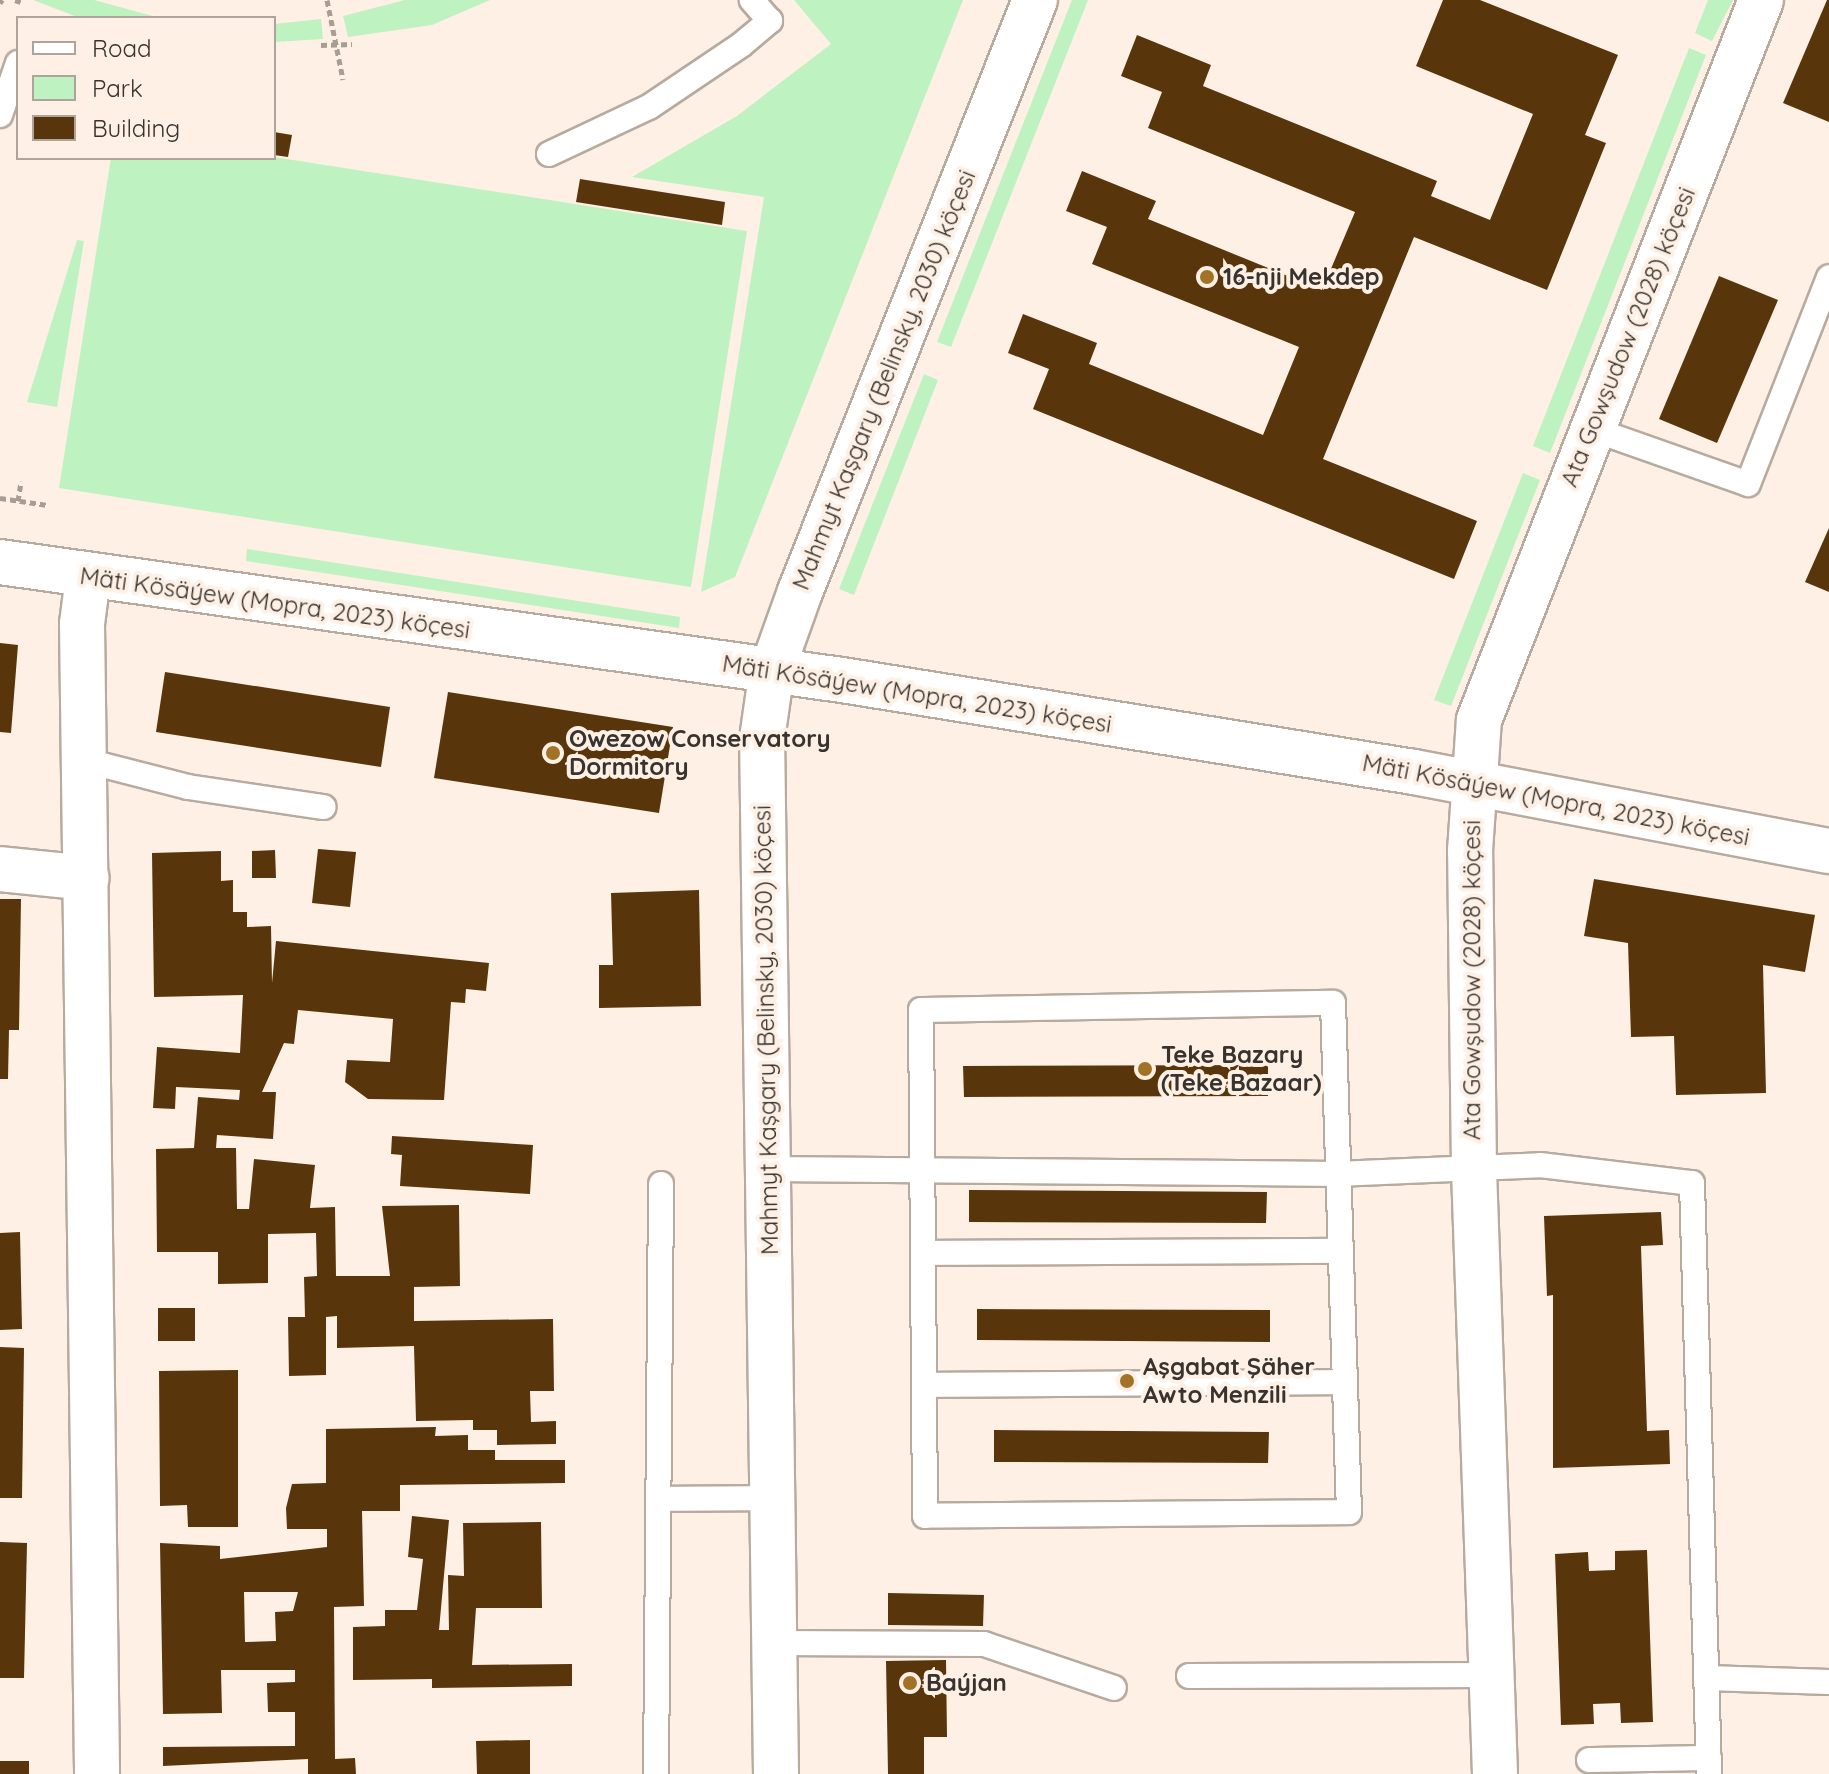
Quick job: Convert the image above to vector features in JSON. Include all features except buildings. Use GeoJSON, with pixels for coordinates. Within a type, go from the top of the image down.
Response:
{"type":"FeatureCollection","features":[{"type":"Feature","properties":{"kind":"street","name":"Mahmyt Kaşgary (Belinsky, 2030) köçesi"},"geometry":{"type":"LineString","coordinates":[[776,1774],[762,739],[772,670],[1035,0]]}},
{"type":"Feature","properties":{"kind":"street","name":"Ata Gowşudow (2028) köçesi"},"geometry":{"type":"LineString","coordinates":[[1495,1774],[1474,1169],[1471,785],[1492,676],[1761,0]]}},
{"type":"Feature","properties":{"kind":"street","name":"Mäti Kösäýew (Mopra, 2023) köçesi"},"geometry":{"type":"LineString","coordinates":[[0,562],[88,577],[772,670],[1471,785],[1829,851]]}},
{"type":"Feature","properties":{"kind":"street"},"geometry":{"type":"LineString","coordinates":[[88,577],[83,760],[97,1774]]}},
{"type":"Feature","properties":{"kind":"street"},"geometry":{"type":"LineString","coordinates":[[0,869],[87,878]]}},
{"type":"Feature","properties":{"kind":"lane"},"geometry":{"type":"LineString","coordinates":[[549,154],[649,107],[741,45],[770,21],[752,0]]}},
{"type":"Feature","properties":{"kind":"lane"},"geometry":{"type":"LineString","coordinates":[[0,115],[16,69]]}},
{"type":"Feature","properties":{"kind":"lane"},"geometry":{"type":"LineString","coordinates":[[1592,429],[1748,484],[1829,277]]}},
{"type":"Feature","properties":{"kind":"lane"},"geometry":{"type":"LineString","coordinates":[[83,760],[188,787],[324,807]]}},
{"type":"Feature","properties":{"kind":"lane"},"geometry":{"type":"LineString","coordinates":[[1333,1003],[1337,1174],[1349,1512],[925,1516],[921,1010],[1333,1003]]}},
{"type":"Feature","properties":{"kind":"lane"},"geometry":{"type":"LineString","coordinates":[[769,1169],[1337,1174],[1540,1165],[1692,1183],[1709,1766],[1589,1760]]}},
{"type":"Feature","properties":{"kind":"lane"},"geometry":{"type":"LineString","coordinates":[[656,1774],[661,1184]]}},
{"type":"Feature","properties":{"kind":"lane"},"geometry":{"type":"LineString","coordinates":[[923,1253],[1340,1251]]}},
{"type":"Feature","properties":{"kind":"lane"},"geometry":{"type":"LineString","coordinates":[[924,1385],[1344,1382]]}},
{"type":"Feature","properties":{"kind":"lane"},"geometry":{"type":"LineString","coordinates":[[658,1499],[772,1498]]}},
{"type":"Feature","properties":{"kind":"lane"},"geometry":{"type":"LineString","coordinates":[[774,1643],[984,1644],[1114,1688]]}},
{"type":"Feature","properties":{"kind":"lane"},"geometry":{"type":"LineString","coordinates":[[1189,1676],[1493,1675]]}},
{"type":"Feature","properties":{"kind":"lane"},"geometry":{"type":"LineString","coordinates":[[1707,1678],[1829,1682]]}},
{"type":"Feature","properties":{"kind":"path"},"geometry":{"type":"LineString","coordinates":[[327,0],[343,79]]}},
{"type":"Feature","properties":{"kind":"path"},"geometry":{"type":"LineString","coordinates":[[321,45],[352,44]]}},
{"type":"Feature","properties":{"kind":"path"},"geometry":{"type":"LineString","coordinates":[[18,501],[21,481]]}},
{"type":"Feature","properties":{"kind":"path"},"geometry":{"type":"LineString","coordinates":[[0,498],[47,505]]}},
{"type":"Feature","properties":{"kind":"green space"},"geometry":{"type":"Polygon","coordinates":[[[33,0],[94,0],[153,16],[75,16],[33,0]]]}},
{"type":"Feature","properties":{"kind":"green space"},"geometry":{"type":"Polygon","coordinates":[[[405,0],[490,0],[432,25],[348,37],[343,16],[405,0]]]}},
{"type":"Feature","properties":{"kind":"green space"},"geometry":{"type":"Polygon","coordinates":[[[794,0],[963,0],[735,577],[701,592],[764,197],[632,177],[737,116],[831,44],[794,0]]]}},
{"type":"Feature","properties":{"kind":"green space"},"geometry":{"type":"Polygon","coordinates":[[[1072,0],[1088,0],[951,347],[937,342],[1072,0]]]}},
{"type":"Feature","properties":{"kind":"green space"},"geometry":{"type":"Polygon","coordinates":[[[1708,0],[1733,0],[1712,41],[1695,33],[1708,0]]]}},
{"type":"Feature","properties":{"kind":"green space"},"geometry":{"type":"Polygon","coordinates":[[[321,19],[323,39],[276,42],[276,24],[321,19]]]}},
{"type":"Feature","properties":{"kind":"green space"},"geometry":{"type":"Polygon","coordinates":[[[1689,48],[1706,55],[1550,453],[1533,446],[1689,48]]]}},
{"type":"Feature","properties":{"kind":"green space"},"geometry":{"type":"Polygon","coordinates":[[[276,157],[747,231],[691,587],[59,488],[111,160],[276,160],[276,157]]]}},
{"type":"Feature","properties":{"kind":"green space"},"geometry":{"type":"Polygon","coordinates":[[[77,240],[84,241],[57,407],[27,402],[77,240]]]}},
{"type":"Feature","properties":{"kind":"green space"},"geometry":{"type":"Polygon","coordinates":[[[924,374],[938,380],[854,595],[839,589],[924,374]]]}},
{"type":"Feature","properties":{"kind":"green space"},"geometry":{"type":"Polygon","coordinates":[[[1523,473],[1540,480],[1451,706],[1434,700],[1523,473]]]}},
{"type":"Feature","properties":{"kind":"green space"},"geometry":{"type":"Polygon","coordinates":[[[247,549],[680,617],[679,628],[246,561],[247,549]]]}},
{"type":"Feature","properties":{"kind":"place","name":"16-nji Mekdep"},"geometry":{"type":"Point","coordinates":[1207,277]}},
{"type":"Feature","properties":{"kind":"place","name":"Owezow Conservatory Dormitory"},"geometry":{"type":"Point","coordinates":[553,753]}},
{"type":"Feature","properties":{"kind":"place","name":"Teke Bazary (Teke Bazaar)"},"geometry":{"type":"Point","coordinates":[1145,1069]}},
{"type":"Feature","properties":{"kind":"place","name":"Aşgabat Şäher Awto Menzili"},"geometry":{"type":"Point","coordinates":[1127,1381]}},
{"type":"Feature","properties":{"kind":"place","name":"Baýjan"},"geometry":{"type":"Point","coordinates":[910,1683]}}]}
